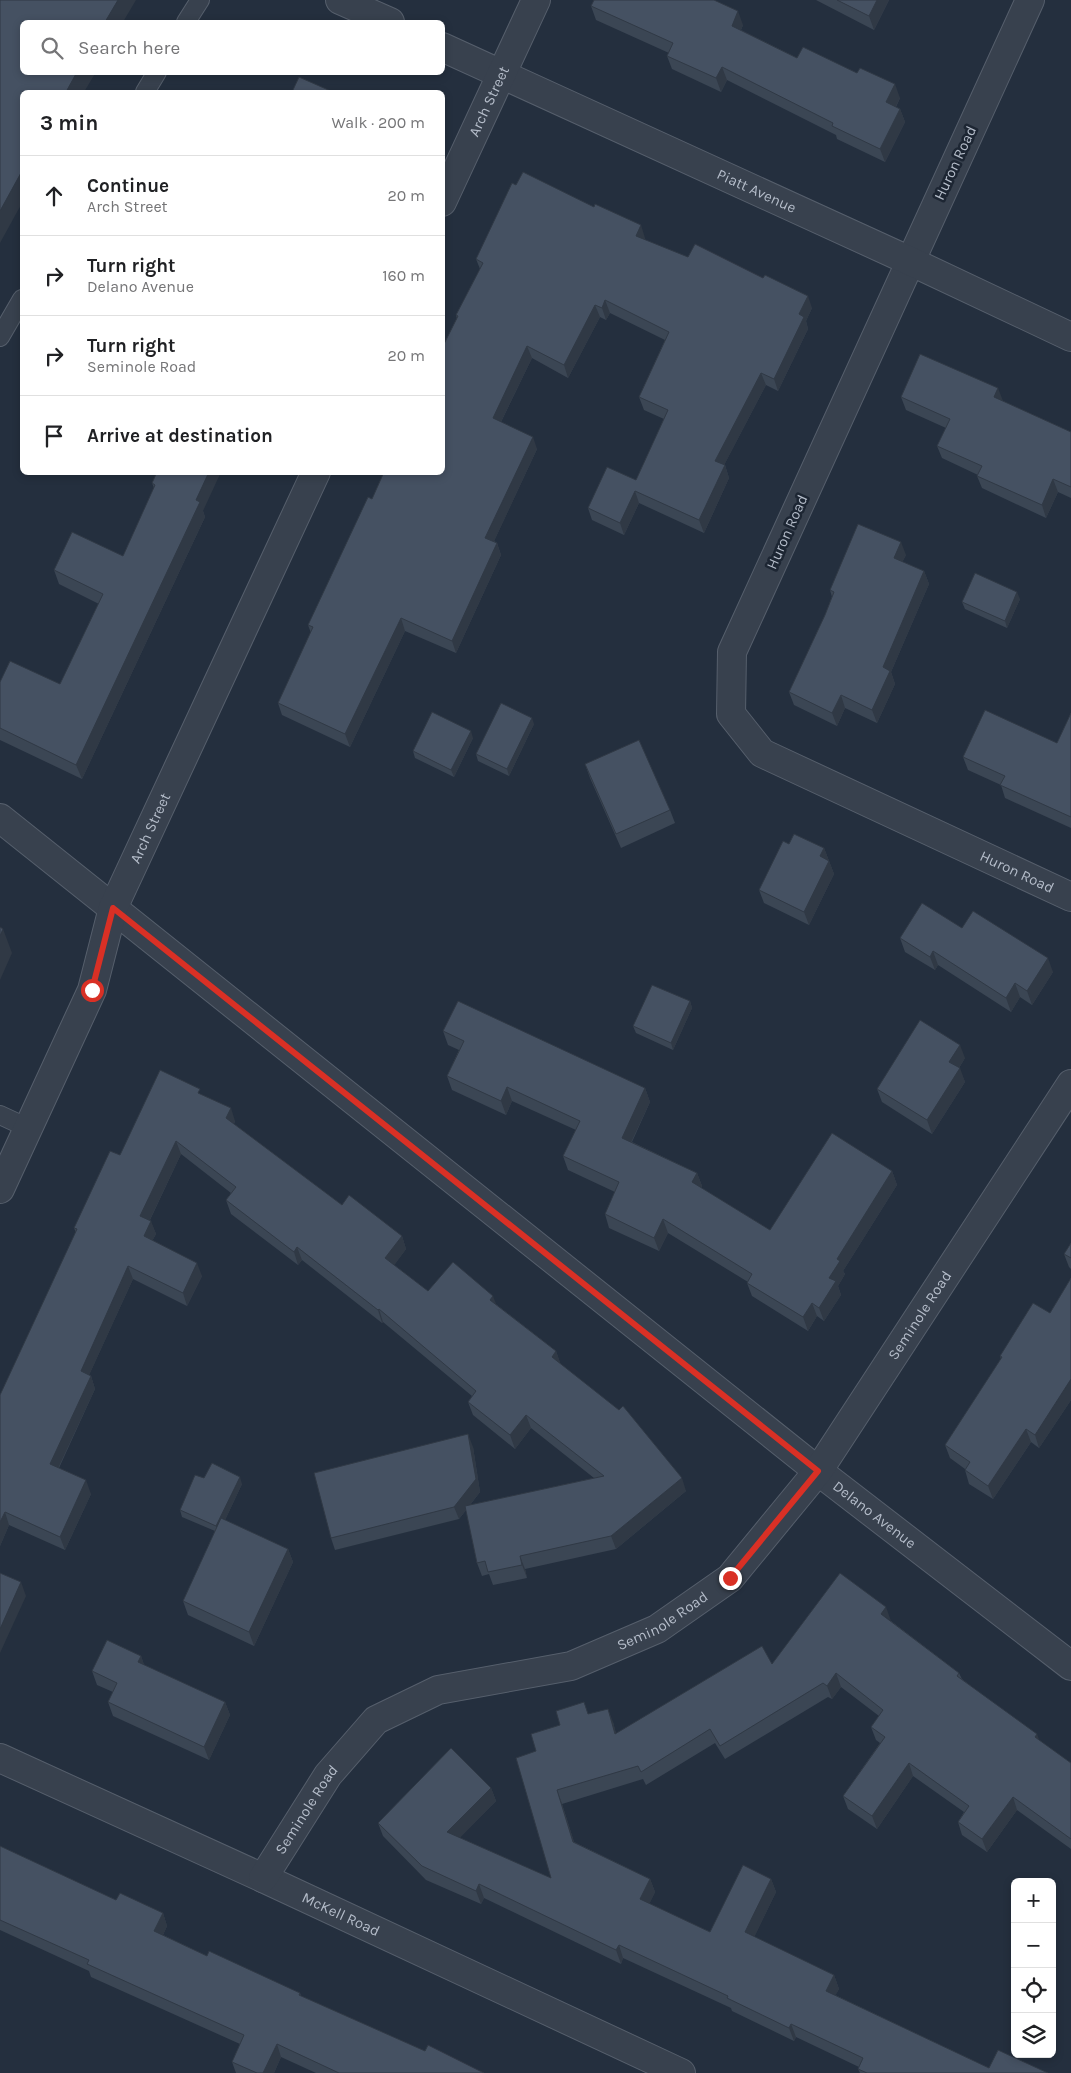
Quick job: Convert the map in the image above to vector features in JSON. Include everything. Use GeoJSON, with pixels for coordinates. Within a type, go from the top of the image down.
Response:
{"type":"FeatureCollection","features":[{"type":"Feature","properties":{"kind":"street"},"geometry":{"type":"LineString","coordinates":[[340,0],[385,20]]}},
{"type":"Feature","properties":{"kind":"street","name":"Arch Street"},"geometry":{"type":"LineString","coordinates":[[445,196],[536,0]]}},
{"type":"Feature","properties":{"kind":"street","name":"Huron Road"},"geometry":{"type":"LineString","coordinates":[[1030,0],[732,652],[731,714],[762,753],[1071,897]]}},
{"type":"Feature","properties":{"kind":"street","name":"Piatt Avenue"},"geometry":{"type":"LineString","coordinates":[[445,48],[910,261],[1071,337]]}},
{"type":"Feature","properties":{"kind":"street","name":"Arch Street"},"geometry":{"type":"LineString","coordinates":[[0,1189],[92,990],[113,908],[315,475]]}},
{"type":"Feature","properties":{"kind":"street","name":"Delano Avenue"},"geometry":{"type":"LineString","coordinates":[[0,818],[818,1471],[1071,1666]]}},
{"type":"Feature","properties":{"kind":"street","name":"Seminole Road"},"geometry":{"type":"LineString","coordinates":[[263,1878],[328,1776],[376,1720],[438,1690],[571,1666],[657,1629],[730,1578],[818,1471],[1071,1084]]}},
{"type":"Feature","properties":{"kind":"street","name":"McKell Road"},"geometry":{"type":"LineString","coordinates":[[0,1758],[681,2073]]}},
{"type":"Feature","properties":{"kind":"lane"},"geometry":{"type":"LineString","coordinates":[[187,20],[200,0]]}},
{"type":"Feature","properties":{"kind":"lane"},"geometry":{"type":"LineString","coordinates":[[146,90],[155,75]]}},
{"type":"Feature","properties":{"kind":"lane"},"geometry":{"type":"LineString","coordinates":[[0,338],[20,303]]}},
{"type":"Feature","properties":{"kind":"lane"},"geometry":{"type":"LineString","coordinates":[[0,1115],[28,1128]]}},
{"type":"Feature","properties":{"kind":"building"},"geometry":{"type":"Polygon","coordinates":[[[0,0],[118,0],[106,20],[20,20],[20,75],[75,75],[67,90],[20,90],[20,175],[0,211],[0,0]]]}},
{"type":"Feature","properties":{"kind":"building"},"geometry":{"type":"Polygon","coordinates":[[[594,0],[714,0],[738,11],[732,26],[797,58],[803,47],[857,73],[860,68],[895,84],[886,102],[900,109],[880,149],[832,126],[833,123],[722,67],[716,78],[667,56],[673,43],[591,6],[594,0]]]}},
{"type":"Feature","properties":{"kind":"building"},"geometry":{"type":"Polygon","coordinates":[[[837,0],[877,0],[869,16],[837,0]]]}},
{"type":"Feature","properties":{"kind":"building"},"geometry":{"type":"Polygon","coordinates":[[[299,77],[328,90],[293,90],[299,77]]]}},
{"type":"Feature","properties":{"kind":"building"},"geometry":{"type":"Polygon","coordinates":[[[523,172],[594,207],[595,204],[641,225],[636,236],[688,257],[695,244],[763,278],[765,275],[808,296],[799,314],[804,317],[774,379],[761,373],[715,461],[725,465],[699,520],[635,491],[620,523],[588,508],[607,467],[636,480],[668,410],[639,397],[669,332],[605,300],[602,308],[595,305],[564,365],[527,346],[493,418],[533,437],[485,538],[497,543],[452,641],[401,618],[345,734],[278,703],[313,627],[308,625],[368,497],[372,499],[383,475],[445,475],[445,342],[458,316],[456,315],[483,263],[476,259],[512,183],[516,185],[523,172]]]}},
{"type":"Feature","properties":{"kind":"building"},"geometry":{"type":"Polygon","coordinates":[[[920,354],[998,388],[994,397],[1071,432],[1071,487],[1053,479],[1042,505],[977,476],[982,466],[937,446],[950,419],[901,397],[920,354]]]}},
{"type":"Feature","properties":{"kind":"building"},"geometry":{"type":"Polygon","coordinates":[[[156,475],[208,475],[196,500],[200,502],[76,765],[0,728],[0,682],[10,661],[60,684],[103,594],[54,570],[72,532],[123,556],[155,485],[152,483],[156,475]]]}},
{"type":"Feature","properties":{"kind":"building"},"geometry":{"type":"Polygon","coordinates":[[[858,524],[901,542],[894,558],[924,571],[883,667],[890,671],[872,710],[841,695],[832,713],[789,692],[825,615],[834,592],[830,590],[858,524]]]}},
{"type":"Feature","properties":{"kind":"building"},"geometry":{"type":"Polygon","coordinates":[[[975,573],[1017,592],[1005,621],[962,602],[975,573]]]}},
{"type":"Feature","properties":{"kind":"building"},"geometry":{"type":"Polygon","coordinates":[[[501,703],[532,718],[507,769],[476,754],[501,703]]]}},
{"type":"Feature","properties":{"kind":"building"},"geometry":{"type":"Polygon","coordinates":[[[985,710],[1057,743],[1071,713],[1071,817],[1000,785],[1005,776],[963,757],[985,710]]]}},
{"type":"Feature","properties":{"kind":"building"},"geometry":{"type":"Polygon","coordinates":[[[432,712],[471,731],[451,770],[413,751],[432,712]]]}},
{"type":"Feature","properties":{"kind":"building"},"geometry":{"type":"Polygon","coordinates":[[[639,740],[670,810],[616,834],[585,764],[639,740]]]}},
{"type":"Feature","properties":{"kind":"building"},"geometry":{"type":"Polygon","coordinates":[[[794,834],[824,848],[820,856],[829,861],[804,912],[759,890],[783,841],[789,844],[794,834]]]}},
{"type":"Feature","properties":{"kind":"building"},"geometry":{"type":"Polygon","coordinates":[[[922,903],[962,928],[973,911],[1048,958],[1027,991],[1015,983],[1006,998],[933,951],[930,957],[900,938],[922,903]]]}},
{"type":"Feature","properties":{"kind":"building"},"geometry":{"type":"Polygon","coordinates":[[[652,985],[690,1001],[671,1043],[633,1026],[652,985]]]}},
{"type":"Feature","properties":{"kind":"building"},"geometry":{"type":"Polygon","coordinates":[[[458,1001],[645,1088],[622,1138],[697,1173],[692,1182],[770,1230],[832,1133],[892,1171],[837,1259],[840,1261],[829,1278],[836,1281],[819,1308],[812,1303],[803,1317],[747,1283],[752,1274],[663,1219],[654,1238],[605,1214],[619,1182],[563,1156],[580,1121],[507,1087],[501,1101],[447,1076],[464,1041],[443,1031],[458,1001]]]}},
{"type":"Feature","properties":{"kind":"building"},"geometry":{"type":"Polygon","coordinates":[[[920,1020],[960,1045],[949,1062],[960,1068],[927,1120],[877,1089],[920,1020]]]}},
{"type":"Feature","properties":{"kind":"building"},"geometry":{"type":"Polygon","coordinates":[[[160,1070],[200,1089],[198,1093],[231,1108],[226,1118],[342,1205],[349,1195],[402,1236],[385,1258],[428,1291],[453,1262],[493,1296],[490,1300],[556,1351],[552,1357],[619,1410],[623,1406],[682,1478],[611,1536],[520,1556],[522,1565],[488,1572],[485,1561],[477,1563],[465,1506],[604,1476],[526,1415],[510,1435],[468,1402],[476,1391],[379,1309],[297,1247],[294,1252],[226,1200],[236,1187],[176,1141],[140,1216],[151,1221],[144,1236],[197,1263],[183,1293],[128,1266],[81,1371],[91,1376],[50,1464],[86,1480],[60,1537],[5,1512],[0,1522],[0,1395],[77,1229],[74,1228],[110,1151],[120,1155],[160,1070]]]}},
{"type":"Feature","properties":{"kind":"building"},"geometry":{"type":"Polygon","coordinates":[[[1071,1243],[1071,1258],[1064,1254],[1071,1243]]]}},
{"type":"Feature","properties":{"kind":"building"},"geometry":{"type":"Polygon","coordinates":[[[1071,1278],[1071,1379],[1035,1435],[1026,1429],[988,1486],[965,1470],[970,1462],[945,1445],[1002,1357],[1000,1356],[1033,1303],[1050,1313],[1071,1278]]]}},
{"type":"Feature","properties":{"kind":"building"},"geometry":{"type":"Polygon","coordinates":[[[468,1434],[476,1479],[454,1507],[331,1538],[314,1473],[468,1434]]]}},
{"type":"Feature","properties":{"kind":"building"},"geometry":{"type":"Polygon","coordinates":[[[212,1463],[240,1477],[216,1526],[180,1510],[195,1475],[204,1478],[212,1463]]]}},
{"type":"Feature","properties":{"kind":"building"},"geometry":{"type":"Polygon","coordinates":[[[221,1518],[288,1549],[249,1632],[183,1601],[221,1518]]]}},
{"type":"Feature","properties":{"kind":"building"},"geometry":{"type":"Polygon","coordinates":[[[0,1573],[21,1582],[0,1629],[0,1573]]]}},
{"type":"Feature","properties":{"kind":"building"},"geometry":{"type":"Polygon","coordinates":[[[840,1573],[886,1607],[881,1614],[959,1673],[957,1676],[1037,1734],[1035,1737],[1071,1763],[1071,1839],[1013,1797],[982,1839],[958,1822],[969,1806],[909,1763],[872,1816],[843,1796],[885,1737],[871,1727],[883,1710],[836,1673],[827,1686],[823,1683],[720,1746],[710,1729],[641,1772],[638,1766],[557,1790],[573,1842],[650,1879],[640,1899],[710,1932],[743,1865],[771,1879],[745,1932],[834,1975],[826,1991],[989,2068],[998,2050],[1011,2056],[1011,2058],[1015,2058],[1048,2073],[867,2073],[858,2069],[863,2058],[791,2024],[789,2028],[727,1998],[728,1996],[619,1945],[616,1950],[479,1884],[476,1891],[422,1866],[378,1823],[451,1748],[491,1788],[447,1832],[551,1878],[516,1758],[536,1751],[531,1734],[560,1725],[556,1711],[584,1702],[588,1714],[608,1709],[615,1734],[762,1646],[772,1664],[840,1573]]]}},
{"type":"Feature","properties":{"kind":"building"},"geometry":{"type":"Polygon","coordinates":[[[107,1640],[141,1656],[138,1662],[225,1702],[204,1747],[108,1702],[117,1683],[92,1671],[107,1640]]]}},
{"type":"Feature","properties":{"kind":"building"},"geometry":{"type":"Polygon","coordinates":[[[0,1846],[116,1900],[120,1893],[163,1913],[154,1931],[207,1956],[209,1951],[300,1993],[299,1995],[425,2051],[428,2045],[484,2073],[339,2073],[277,2044],[263,2073],[257,2073],[232,2062],[244,2035],[87,1964],[89,1960],[0,1920],[0,1846]]]}},
{"type":"Feature","properties":{"kind":"route"},"geometry":{"type":"LineString","coordinates":[[92,990],[113,908],[818,1471],[730,1578]]}}]}
